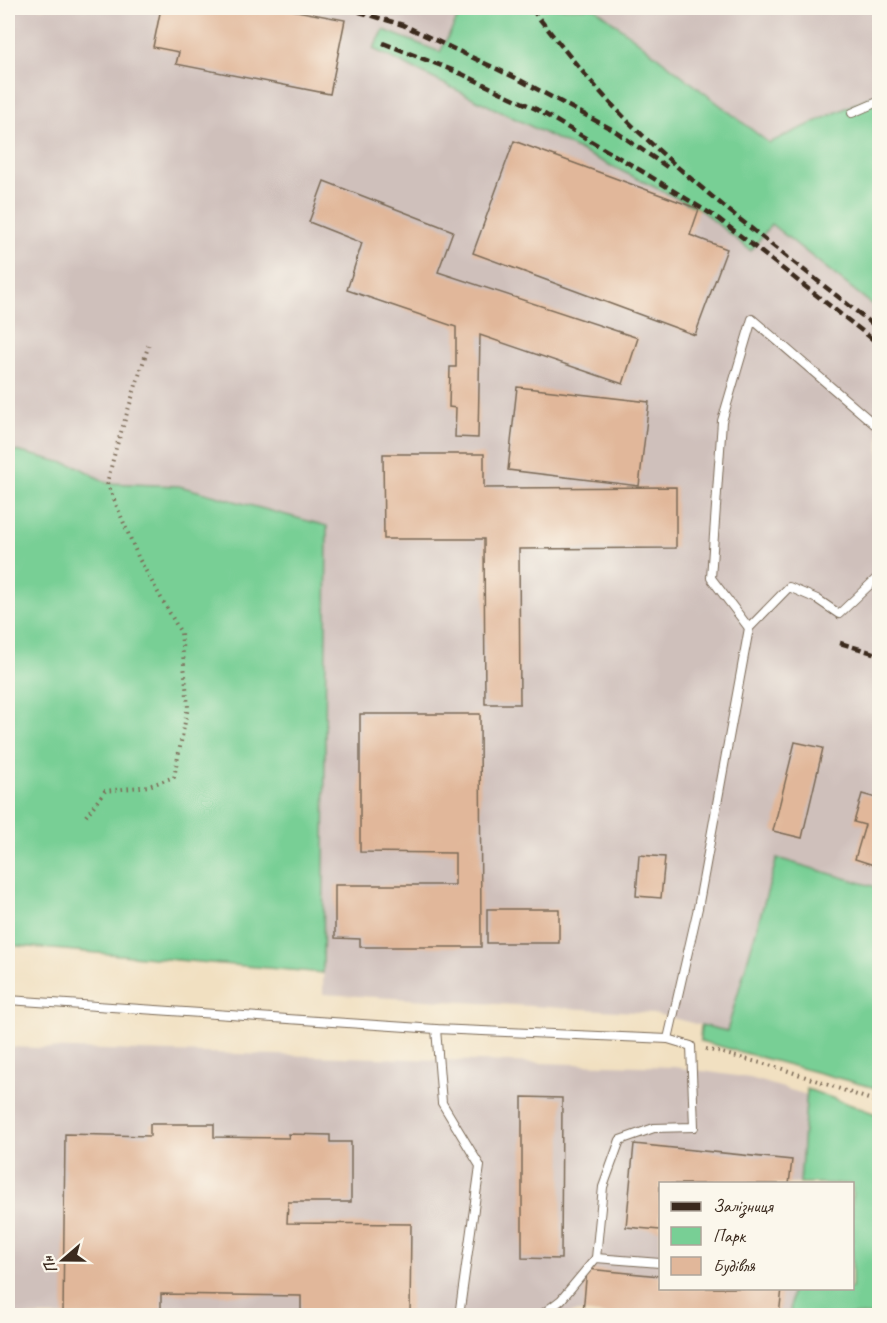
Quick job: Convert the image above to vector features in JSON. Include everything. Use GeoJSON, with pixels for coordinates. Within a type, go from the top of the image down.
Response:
{"type":"FeatureCollection","features":[{"type":"Feature","properties":{"kind":"lane"},"geometry":{"type":"LineString","coordinates":[[852,113],[879,101]]}},
{"type":"Feature","properties":{"kind":"lane"},"geometry":{"type":"LineString","coordinates":[[749,628],[711,578],[722,421],[752,319],[879,429]]}},
{"type":"Feature","properties":{"kind":"lane"},"geometry":{"type":"LineString","coordinates":[[668,1039],[698,908],[749,628],[789,587],[817,599],[839,614],[879,575]]}},
{"type":"Feature","properties":{"kind":"lane"},"geometry":{"type":"LineString","coordinates":[[8,1000],[436,1029],[668,1039],[691,1046],[694,1127],[654,1128],[620,1140],[603,1187],[596,1258],[561,1300],[540,1316]]}},
{"type":"Feature","properties":{"kind":"lane"},"geometry":{"type":"LineString","coordinates":[[436,1029],[442,1103],[480,1166],[459,1316]]}},
{"type":"Feature","properties":{"kind":"lane"},"geometry":{"type":"LineString","coordinates":[[596,1258],[659,1263]]}},
{"type":"Feature","properties":{"kind":"path"},"geometry":{"type":"LineString","coordinates":[[86,816],[105,791],[149,786],[174,777],[188,707],[181,633],[139,559],[107,483],[149,344]]}},
{"type":"Feature","properties":{"kind":"path"},"geometry":{"type":"LineString","coordinates":[[691,1046],[780,1068],[879,1104]]}},
{"type":"Feature","properties":{"kind":"shaded area"},"geometry":{"type":"Polygon","coordinates":[[[8,8],[463,8],[440,52],[384,30],[699,209],[750,250],[771,223],[879,310],[879,888],[777,858],[727,1032],[653,1013],[323,994],[326,526],[179,486],[107,483],[77,466],[8,449],[8,8]]]}},
{"type":"Feature","properties":{"kind":"shaded area"},"geometry":{"type":"Polygon","coordinates":[[[595,8],[879,8],[879,93],[769,143],[595,8]]]}},
{"type":"Feature","properties":{"kind":"shaded area"},"geometry":{"type":"Polygon","coordinates":[[[8,1047],[675,1067],[750,1078],[807,1095],[800,1182],[659,1182],[659,1290],[792,1290],[790,1315],[612,1316],[583,1312],[569,1313],[567,1316],[8,1316],[8,1047]]]}},
{"type":"Feature","properties":{"kind":"green space"},"geometry":{"type":"Polygon","coordinates":[[[463,8],[595,8],[769,143],[879,93],[879,310],[771,224],[751,251],[699,209],[373,49],[384,30],[440,52],[463,8]]]}},
{"type":"Feature","properties":{"kind":"green space"},"geometry":{"type":"Polygon","coordinates":[[[8,449],[77,466],[107,483],[179,486],[327,526],[323,973],[8,945],[8,449]]]}},
{"type":"Feature","properties":{"kind":"green space"},"geometry":{"type":"Polygon","coordinates":[[[777,858],[879,888],[879,1089],[700,1041],[701,1025],[727,1031],[777,858]]]}},
{"type":"Feature","properties":{"kind":"green space"},"geometry":{"type":"Polygon","coordinates":[[[807,1089],[879,1115],[879,1315],[790,1315],[792,1290],[854,1290],[854,1182],[800,1182],[807,1089]]]}},
{"type":"Feature","properties":{"kind":"building"},"geometry":{"type":"Polygon","coordinates":[[[161,8],[281,8],[345,20],[330,94],[176,64],[179,52],[153,47],[161,8]]]}},
{"type":"Feature","properties":{"kind":"building"},"geometry":{"type":"Polygon","coordinates":[[[514,141],[699,209],[690,235],[727,249],[695,335],[473,253],[514,141]]]}},
{"type":"Feature","properties":{"kind":"building"},"geometry":{"type":"Polygon","coordinates":[[[324,181],[453,231],[438,272],[638,338],[623,384],[480,335],[478,438],[455,437],[456,408],[449,407],[450,367],[456,367],[456,327],[347,290],[362,243],[309,222],[324,181]]]}},
{"type":"Feature","properties":{"kind":"building"},"geometry":{"type":"Polygon","coordinates":[[[517,387],[649,402],[639,486],[508,470],[517,387]]]}},
{"type":"Feature","properties":{"kind":"building"},"geometry":{"type":"Polygon","coordinates":[[[383,454],[484,454],[484,488],[676,487],[676,548],[519,549],[520,704],[485,704],[484,539],[384,539],[383,454]]]}},
{"type":"Feature","properties":{"kind":"building"},"geometry":{"type":"Polygon","coordinates":[[[360,714],[480,714],[481,947],[360,947],[360,939],[335,938],[335,885],[455,885],[455,853],[360,852],[360,714]]]}},
{"type":"Feature","properties":{"kind":"building"},"geometry":{"type":"Polygon","coordinates":[[[795,742],[823,748],[802,838],[773,831],[795,742]]]}},
{"type":"Feature","properties":{"kind":"building"},"geometry":{"type":"Polygon","coordinates":[[[862,794],[880,799],[880,867],[855,859],[865,825],[854,822],[862,794]]]}},
{"type":"Feature","properties":{"kind":"building"},"geometry":{"type":"Polygon","coordinates":[[[639,855],[665,857],[661,898],[636,896],[639,855]]]}},
{"type":"Feature","properties":{"kind":"building"},"geometry":{"type":"Polygon","coordinates":[[[487,909],[559,909],[559,943],[487,943],[487,909]]]}},
{"type":"Feature","properties":{"kind":"building"},"geometry":{"type":"Polygon","coordinates":[[[522,1097],[562,1098],[561,1259],[522,1258],[522,1097]]]}},
{"type":"Feature","properties":{"kind":"building"},"geometry":{"type":"Polygon","coordinates":[[[150,1124],[214,1124],[214,1137],[289,1138],[288,1134],[330,1135],[330,1142],[351,1142],[351,1202],[288,1202],[287,1223],[411,1224],[410,1316],[301,1316],[301,1296],[161,1294],[161,1316],[63,1316],[65,1134],[150,1136],[150,1124]]]}},
{"type":"Feature","properties":{"kind":"building"},"geometry":{"type":"Polygon","coordinates":[[[634,1144],[792,1160],[789,1182],[659,1182],[659,1230],[626,1227],[634,1144]]]}},
{"type":"Feature","properties":{"kind":"building"},"geometry":{"type":"Polygon","coordinates":[[[587,1269],[659,1276],[659,1290],[782,1290],[779,1316],[615,1316],[583,1312],[587,1269]]]}},
{"type":"Feature","properties":{"kind":"railway"},"geometry":{"type":"LineString","coordinates":[[346,8],[403,25],[516,78],[615,131],[667,167]]}},
{"type":"Feature","properties":{"kind":"railway"},"geometry":{"type":"LineString","coordinates":[[531,8],[596,87],[639,132],[727,209],[880,330]]}},
{"type":"Feature","properties":{"kind":"railway"},"geometry":{"type":"LineString","coordinates":[[383,43],[462,74],[536,109],[640,170],[719,219],[880,345]]}},
{"type":"Feature","properties":{"kind":"railway"},"geometry":{"type":"LineString","coordinates":[[840,643],[880,655]]}}]}
